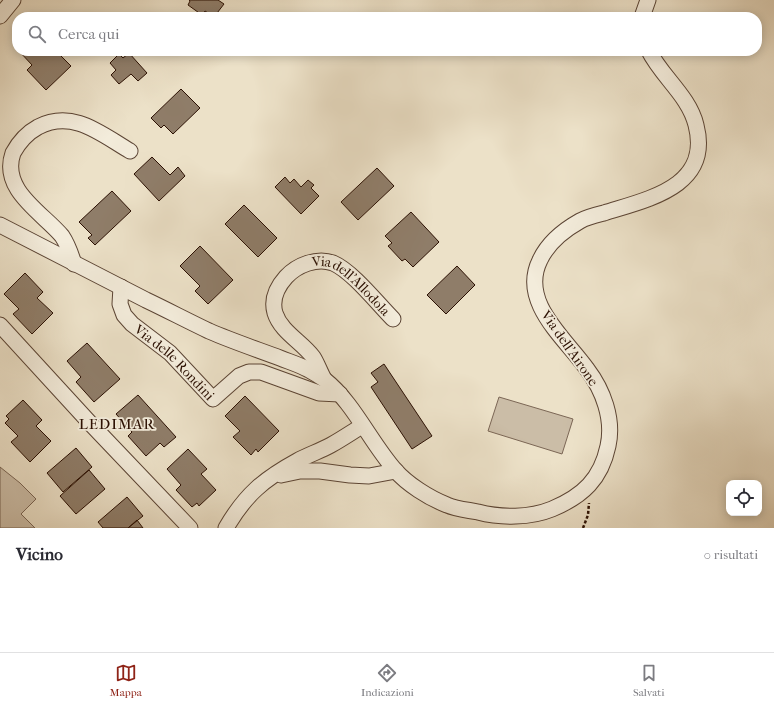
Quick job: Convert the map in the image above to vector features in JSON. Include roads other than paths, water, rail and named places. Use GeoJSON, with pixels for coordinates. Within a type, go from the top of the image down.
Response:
{"type":"FeatureCollection","features":[{"type":"Feature","properties":{"kind":"street"},"geometry":{"type":"LineString","coordinates":[[0,16],[13,0]]}},
{"type":"Feature","properties":{"kind":"street"},"geometry":{"type":"LineString","coordinates":[[644,12],[648,0]]}},
{"type":"Feature","properties":{"kind":"street","name":"Via dell'Airone"},"geometry":{"type":"LineString","coordinates":[[396,471],[417,489],[447,505],[484,514],[519,516],[548,511],[572,500],[590,485],[602,465],[609,444],[610,419],[603,396],[589,371],[547,320],[538,301],[534,281],[539,261],[554,238],[581,220],[656,196],[679,184],[692,169],[700,148],[696,124],[686,100],[652,56]]}},
{"type":"Feature","properties":{"kind":"street"},"geometry":{"type":"LineString","coordinates":[[74,264],[70,249],[62,236],[24,202],[13,188],[7,175],[8,160],[19,142],[32,130],[48,122],[64,120],[82,123],[130,151]]}},
{"type":"Feature","properties":{"kind":"street","name":"Via delle Rondini"},"geometry":{"type":"LineString","coordinates":[[0,225],[210,332],[304,367],[324,379],[340,394],[396,471]]}},
{"type":"Feature","properties":{"kind":"street","name":"Via dell'Allodola"},"geometry":{"type":"LineString","coordinates":[[324,379],[313,357],[282,326],[275,314],[274,302],[277,289],[287,276],[301,266],[315,261],[332,263],[346,270],[393,319]]}},
{"type":"Feature","properties":{"kind":"street","name":"Via delle Rondini"},"geometry":{"type":"LineString","coordinates":[[121,287],[120,304],[124,316],[132,324],[170,353],[213,399],[239,376],[249,372],[261,372],[318,393],[340,394]]}},
{"type":"Feature","properties":{"kind":"street"},"geometry":{"type":"LineString","coordinates":[[0,325],[89,422],[190,528]]}},
{"type":"Feature","properties":{"kind":"street"},"geometry":{"type":"LineString","coordinates":[[226,528],[237,510],[252,492],[269,478],[297,460],[332,444],[362,426]]}},
{"type":"Feature","properties":{"kind":"street"},"geometry":{"type":"LineString","coordinates":[[269,478],[300,471],[320,471],[356,476],[369,476],[396,471]]}},
{"type":"Feature","properties":{"kind":"district","name":"LEDIMAR"},"geometry":{"type":"Point","coordinates":[117,424]}}]}
